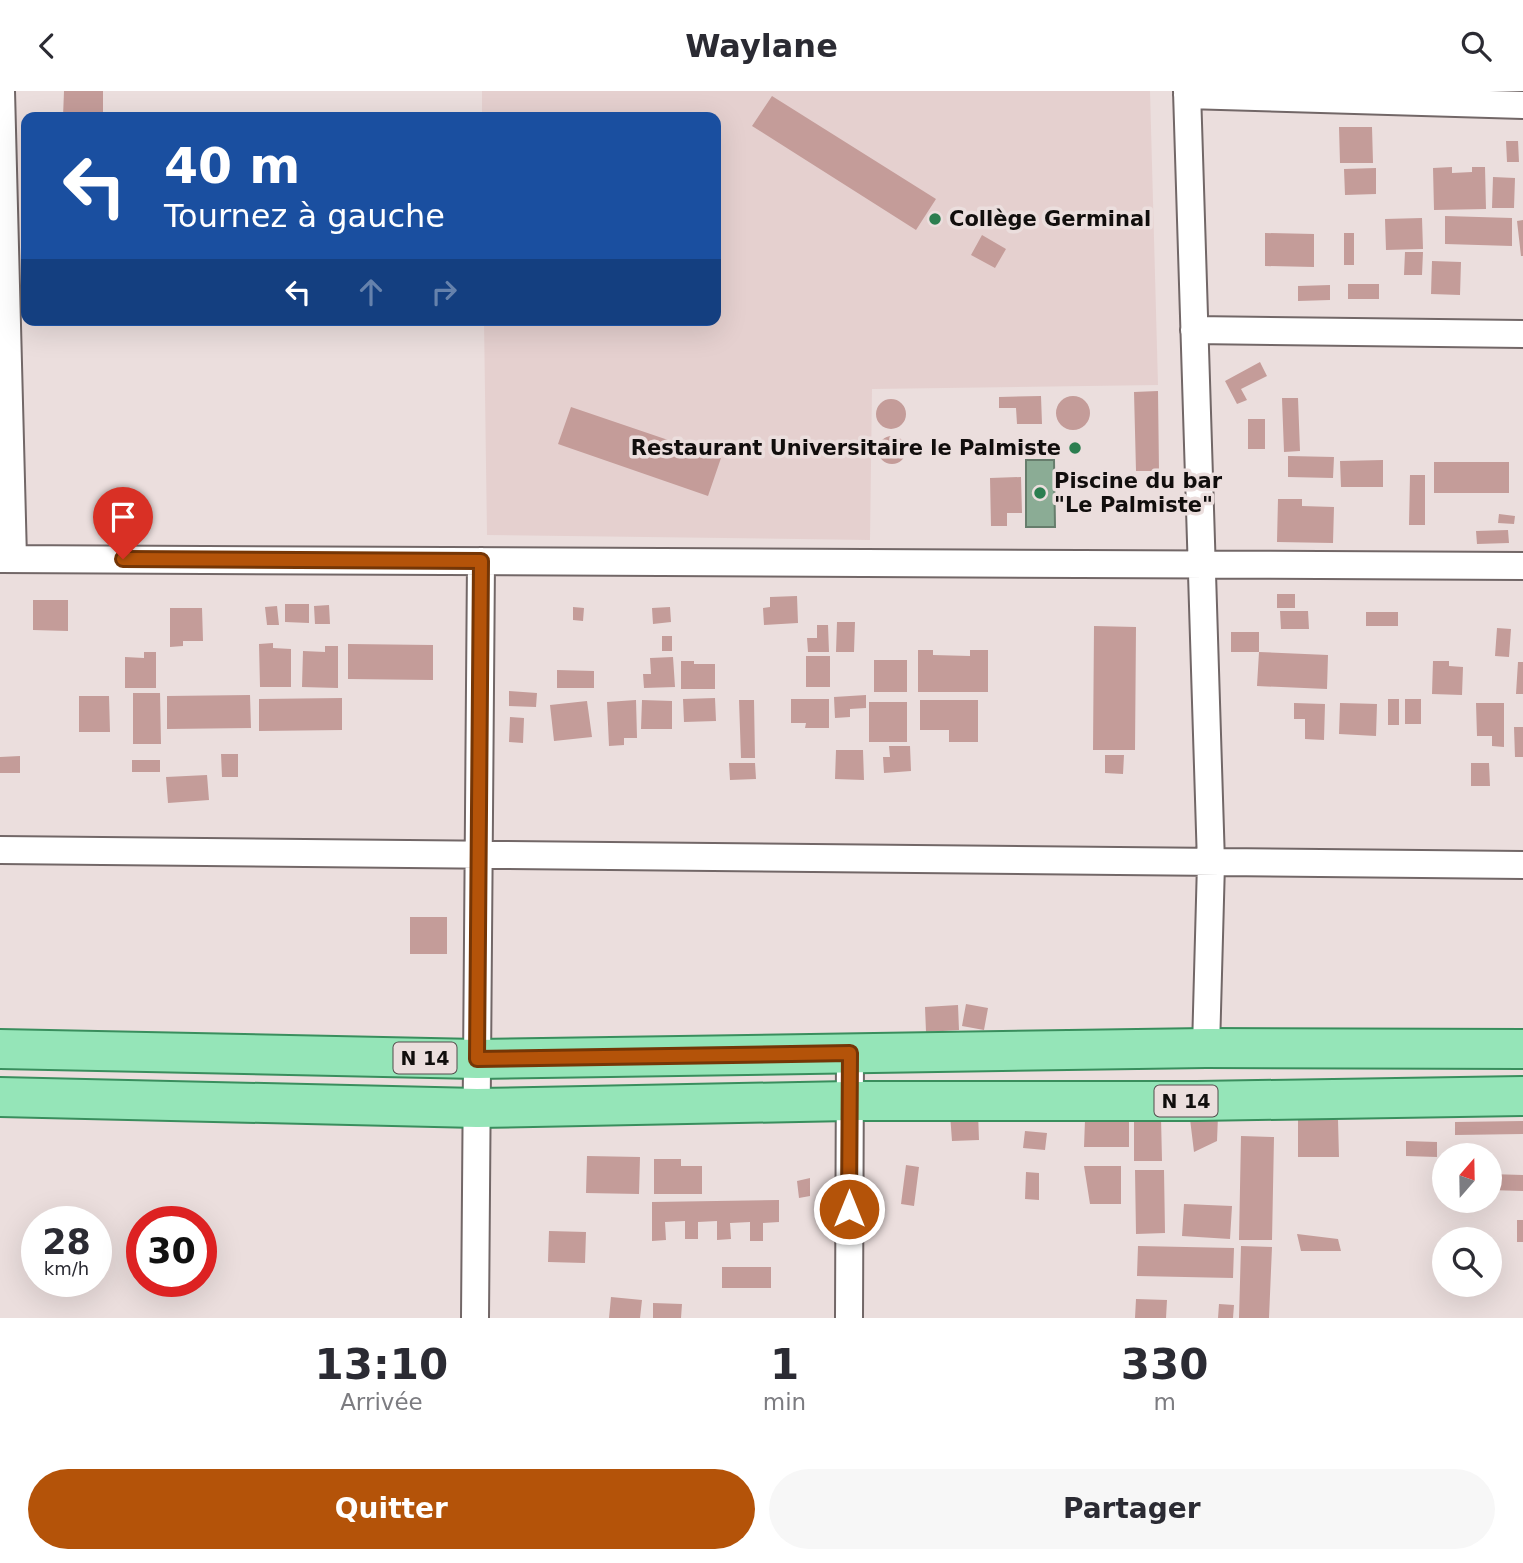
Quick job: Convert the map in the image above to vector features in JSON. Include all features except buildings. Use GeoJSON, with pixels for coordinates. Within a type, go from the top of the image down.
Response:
{"type":"FeatureCollection","features":[{"type":"Feature","properties":{"kind":"main road","name":"N 14"},"geometry":{"type":"LineString","coordinates":[[0,1049],[477,1059],[1206,1048],[1523,1049]]}},
{"type":"Feature","properties":{"kind":"main road","name":"N 14"},"geometry":{"type":"LineString","coordinates":[[0,1097],[477,1108],[849,1101],[1197,1101],[1523,1096]]}},
{"type":"Feature","properties":{"kind":"street"},"geometry":{"type":"LineString","coordinates":[[1,91],[7,559],[1523,566]]}},
{"type":"Feature","properties":{"kind":"street"},"geometry":{"type":"LineString","coordinates":[[1206,1048],[1211,863],[1187,93],[1523,104]]}},
{"type":"Feature","properties":{"kind":"street"},"geometry":{"type":"LineString","coordinates":[[1194,330],[1523,334]]}},
{"type":"Feature","properties":{"kind":"street"},"geometry":{"type":"LineString","coordinates":[[475,1318],[481,561]]}},
{"type":"Feature","properties":{"kind":"street"},"geometry":{"type":"LineString","coordinates":[[0,850],[478,857],[1523,865]]}},
{"type":"Feature","properties":{"kind":"street"},"geometry":{"type":"LineString","coordinates":[[849,1318],[850,1053]]}},
{"type":"Feature","properties":{"kind":"shaded area","name":"Collège Germinal"},"geometry":{"type":"Polygon","coordinates":[[[482,91],[1150,91],[1158,385],[872,389],[870,540],[487,535],[484,326],[721,326],[721,112],[482,112],[482,91]]]}},
{"type":"Feature","properties":{"kind":"shaded area","name":"Piscine du bar \"Le Palmiste\""},"geometry":{"type":"Polygon","coordinates":[[[1026,460],[1054,460],[1055,527],[1026,527],[1026,460]]]}},
{"type":"Feature","properties":{"kind":"place","name":"Collège Germinal"},"geometry":{"type":"Point","coordinates":[935,219]}},
{"type":"Feature","properties":{"kind":"place","name":"Restaurant Universitaire le Palmiste"},"geometry":{"type":"Point","coordinates":[1075,448]}},
{"type":"Feature","properties":{"kind":"place","name":"Piscine du bar \"Le Palmiste\""},"geometry":{"type":"Point","coordinates":[1040,493]}},
{"type":"Feature","properties":{"kind":"route"},"geometry":{"type":"LineString","coordinates":[[123,559],[481,561],[477,1059],[850,1053],[849,1209]]}}]}
